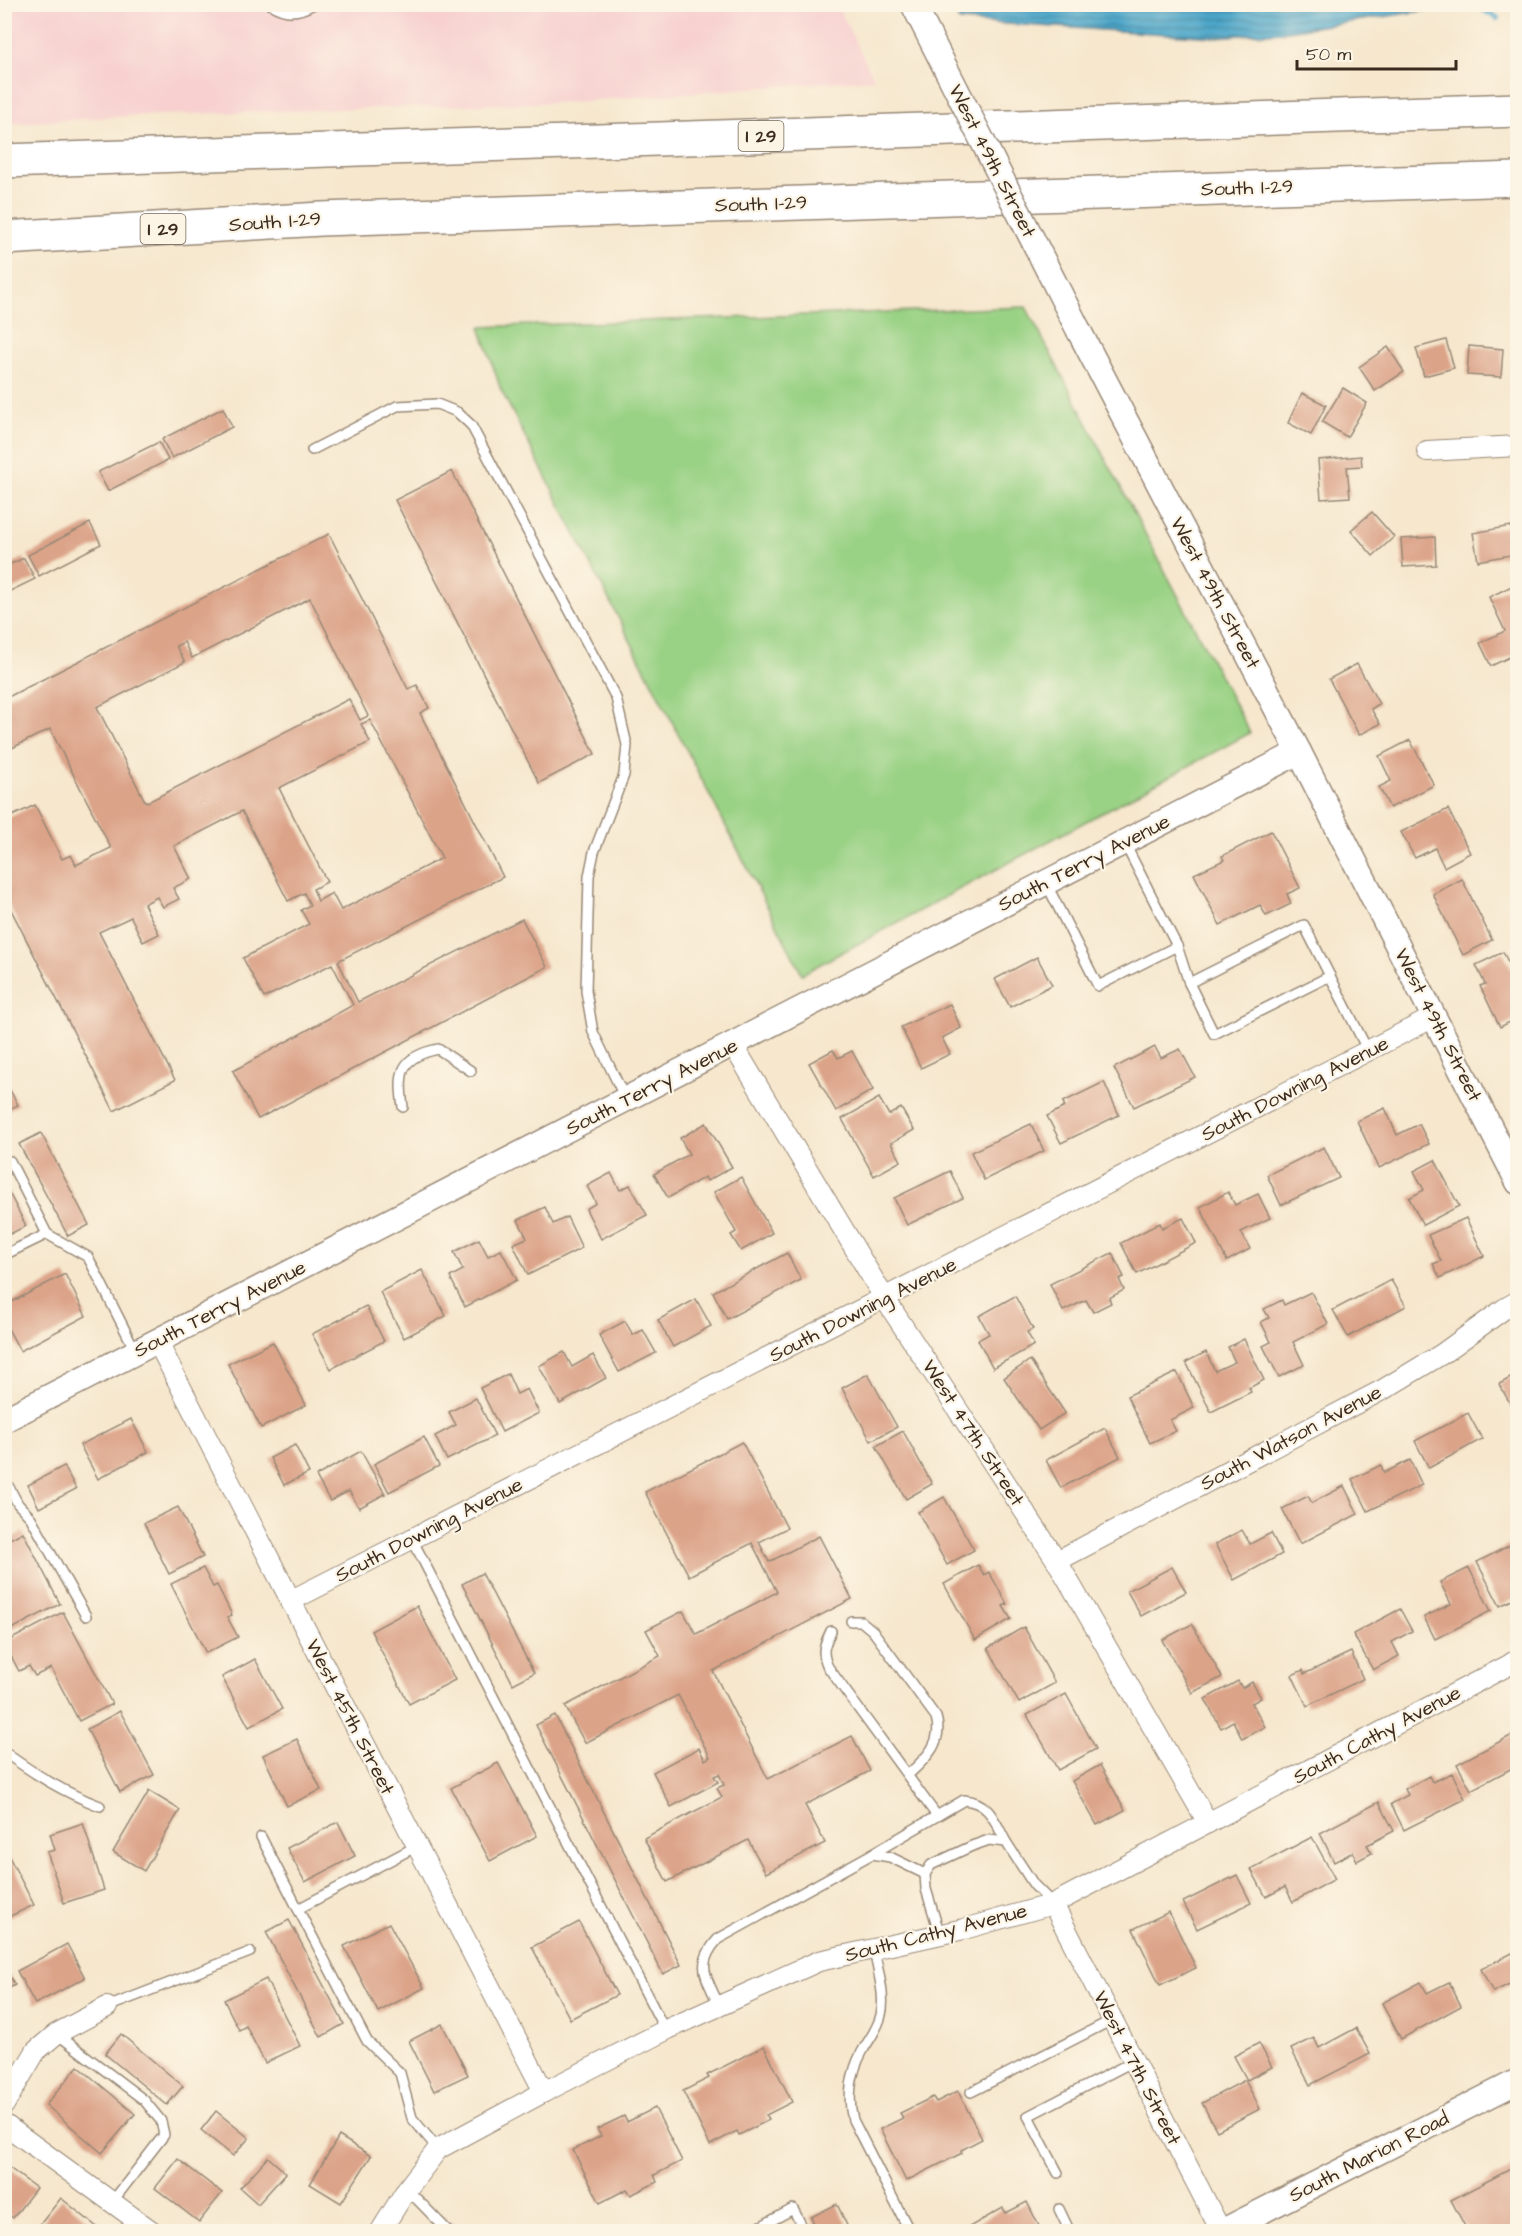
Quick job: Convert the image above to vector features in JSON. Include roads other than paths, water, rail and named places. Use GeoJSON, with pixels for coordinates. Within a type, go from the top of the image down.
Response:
{"type":"FeatureCollection","features":[{"type":"Feature","properties":{"kind":"highway","name":"I 29"},"geometry":{"type":"LineString","coordinates":[[4,161],[1518,110]]}},
{"type":"Feature","properties":{"kind":"highway","name":"South I-29"},"geometry":{"type":"LineString","coordinates":[[4,238],[321,219],[1518,179]]}},
{"type":"Feature","properties":{"kind":"street","name":"West 49th Street"},"geometry":{"type":"LineString","coordinates":[[913,4],[1518,1182]]}},
{"type":"Feature","properties":{"kind":"street"},"geometry":{"type":"LineString","coordinates":[[1427,451],[1518,446]]}},
{"type":"Feature","properties":{"kind":"street","name":"South Terry Avenue"},"geometry":{"type":"LineString","coordinates":[[4,1420],[1299,752]]}},
{"type":"Feature","properties":{"kind":"street","name":"South Downing Avenue"},"geometry":{"type":"LineString","coordinates":[[290,1601],[1434,1017]]}},
{"type":"Feature","properties":{"kind":"street","name":"West 47th Street"},"geometry":{"type":"LineString","coordinates":[[733,1045],[885,1299],[1057,1561],[1208,1823]]}},
{"type":"Feature","properties":{"kind":"street","name":"South Watson Avenue"},"geometry":{"type":"LineString","coordinates":[[1057,1561],[1384,1389],[1442,1354],[1518,1301]]}},
{"type":"Feature","properties":{"kind":"street","name":"West 45th Street"},"geometry":{"type":"LineString","coordinates":[[157,1341],[544,2092]]}},
{"type":"Feature","properties":{"kind":"street","name":"South Cathy Avenue"},"geometry":{"type":"LineString","coordinates":[[380,2232],[407,2189],[438,2149],[665,2030],[819,1961],[940,1935],[1053,1904],[1518,1659]]}},
{"type":"Feature","properties":{"kind":"street","name":"West 47th Street"},"geometry":{"type":"LineString","coordinates":[[1053,1904],[1221,2232]]}},
{"type":"Feature","properties":{"kind":"street"},"geometry":{"type":"LineString","coordinates":[[4,2105],[36,2051],[56,2034],[107,2007]]}},
{"type":"Feature","properties":{"kind":"street","name":"South Marion Road"},"geometry":{"type":"LineString","coordinates":[[1221,2232],[1518,2081]]}},
{"type":"Feature","properties":{"kind":"street"},"geometry":{"type":"LineString","coordinates":[[4,2124],[153,2232]]}},
{"type":"Feature","properties":{"kind":"lane"},"geometry":{"type":"LineString","coordinates":[[270,4],[281,10],[300,12],[314,4]]}},
{"type":"Feature","properties":{"kind":"lane"},"geometry":{"type":"LineString","coordinates":[[312,450],[397,406],[437,404],[457,412],[471,425],[616,698],[627,745],[624,775],[594,852],[589,876],[586,991],[593,1032],[626,1100]]}},
{"type":"Feature","properties":{"kind":"lane"},"geometry":{"type":"LineString","coordinates":[[1125,842],[1177,946],[1189,983],[1214,1034],[1330,976]]}},
{"type":"Feature","properties":{"kind":"lane"},"geometry":{"type":"LineString","coordinates":[[1046,883],[1098,986],[1177,946]]}},
{"type":"Feature","properties":{"kind":"lane"},"geometry":{"type":"LineString","coordinates":[[1189,983],[1304,925],[1368,1051]]}},
{"type":"Feature","properties":{"kind":"lane"},"geometry":{"type":"LineString","coordinates":[[403,1107],[400,1083],[402,1070],[410,1060],[438,1049],[471,1071]]}},
{"type":"Feature","properties":{"kind":"lane"},"geometry":{"type":"LineString","coordinates":[[4,1164],[10,1161],[47,1234],[88,1257],[136,1352]]}},
{"type":"Feature","properties":{"kind":"lane"},"geometry":{"type":"LineString","coordinates":[[4,1255],[47,1234]]}},
{"type":"Feature","properties":{"kind":"lane"},"geometry":{"type":"LineString","coordinates":[[4,1478],[18,1504],[31,1518],[86,1616]]}},
{"type":"Feature","properties":{"kind":"lane"},"geometry":{"type":"LineString","coordinates":[[412,1539],[665,2030]]}},
{"type":"Feature","properties":{"kind":"lane"},"geometry":{"type":"LineString","coordinates":[[851,1621],[861,1622],[873,1631],[936,1717],[939,1728],[937,1740],[925,1759],[908,1775]]}},
{"type":"Feature","properties":{"kind":"lane"},"geometry":{"type":"LineString","coordinates":[[831,1631],[823,1656],[828,1667],[937,1816]]}},
{"type":"Feature","properties":{"kind":"lane"},"geometry":{"type":"LineString","coordinates":[[4,1752],[42,1779],[70,1795],[100,1806]]}},
{"type":"Feature","properties":{"kind":"lane"},"geometry":{"type":"LineString","coordinates":[[719,2006],[704,1970],[706,1953],[718,1939],[964,1800],[976,1801],[986,1808],[1034,1885],[1053,1904]]}},
{"type":"Feature","properties":{"kind":"lane"},"geometry":{"type":"LineString","coordinates":[[261,1837],[367,2041],[400,2073],[412,2118],[438,2149]]}},
{"type":"Feature","properties":{"kind":"lane"},"geometry":{"type":"LineString","coordinates":[[940,1935],[926,1889],[925,1874],[931,1865],[972,1845],[989,1840],[1006,1842]]}},
{"type":"Feature","properties":{"kind":"lane"},"geometry":{"type":"LineString","coordinates":[[298,1909],[417,1846]]}},
{"type":"Feature","properties":{"kind":"lane"},"geometry":{"type":"LineString","coordinates":[[872,1854],[890,1857],[925,1874]]}},
{"type":"Feature","properties":{"kind":"lane"},"geometry":{"type":"LineString","coordinates":[[874,1949],[882,1997],[882,2013],[877,2028],[854,2072],[848,2104],[853,2120],[910,2232]]}},
{"type":"Feature","properties":{"kind":"lane"},"geometry":{"type":"LineString","coordinates":[[107,2007],[250,1952]]}},
{"type":"Feature","properties":{"kind":"lane"},"geometry":{"type":"LineString","coordinates":[[970,2092],[1112,2020]]}},
{"type":"Feature","properties":{"kind":"lane"},"geometry":{"type":"LineString","coordinates":[[56,2034],[144,2100],[161,2121],[164,2135],[112,2202]]}},
{"type":"Feature","properties":{"kind":"lane"},"geometry":{"type":"LineString","coordinates":[[1058,2173],[1028,2115],[1134,2061]]}},
{"type":"Feature","properties":{"kind":"lane"},"geometry":{"type":"LineString","coordinates":[[407,2189],[449,2232]]}},
{"type":"Feature","properties":{"kind":"lane"},"geometry":{"type":"LineString","coordinates":[[750,2232],[794,2209],[805,2232]]}},
{"type":"Feature","properties":{"kind":"lane"},"geometry":{"type":"LineString","coordinates":[[1059,2209],[1070,2232]]}},
{"type":"Feature","properties":{"kind":"water"},"geometry":{"type":"Polygon","coordinates":[[[951,5],[1464,5],[1281,32],[1215,37],[959,21],[951,5]]]}},
{"type":"Feature","properties":{"kind":"waterway"},"geometry":{"type":"LineString","coordinates":[[1474,4],[1497,18]]}}]}
